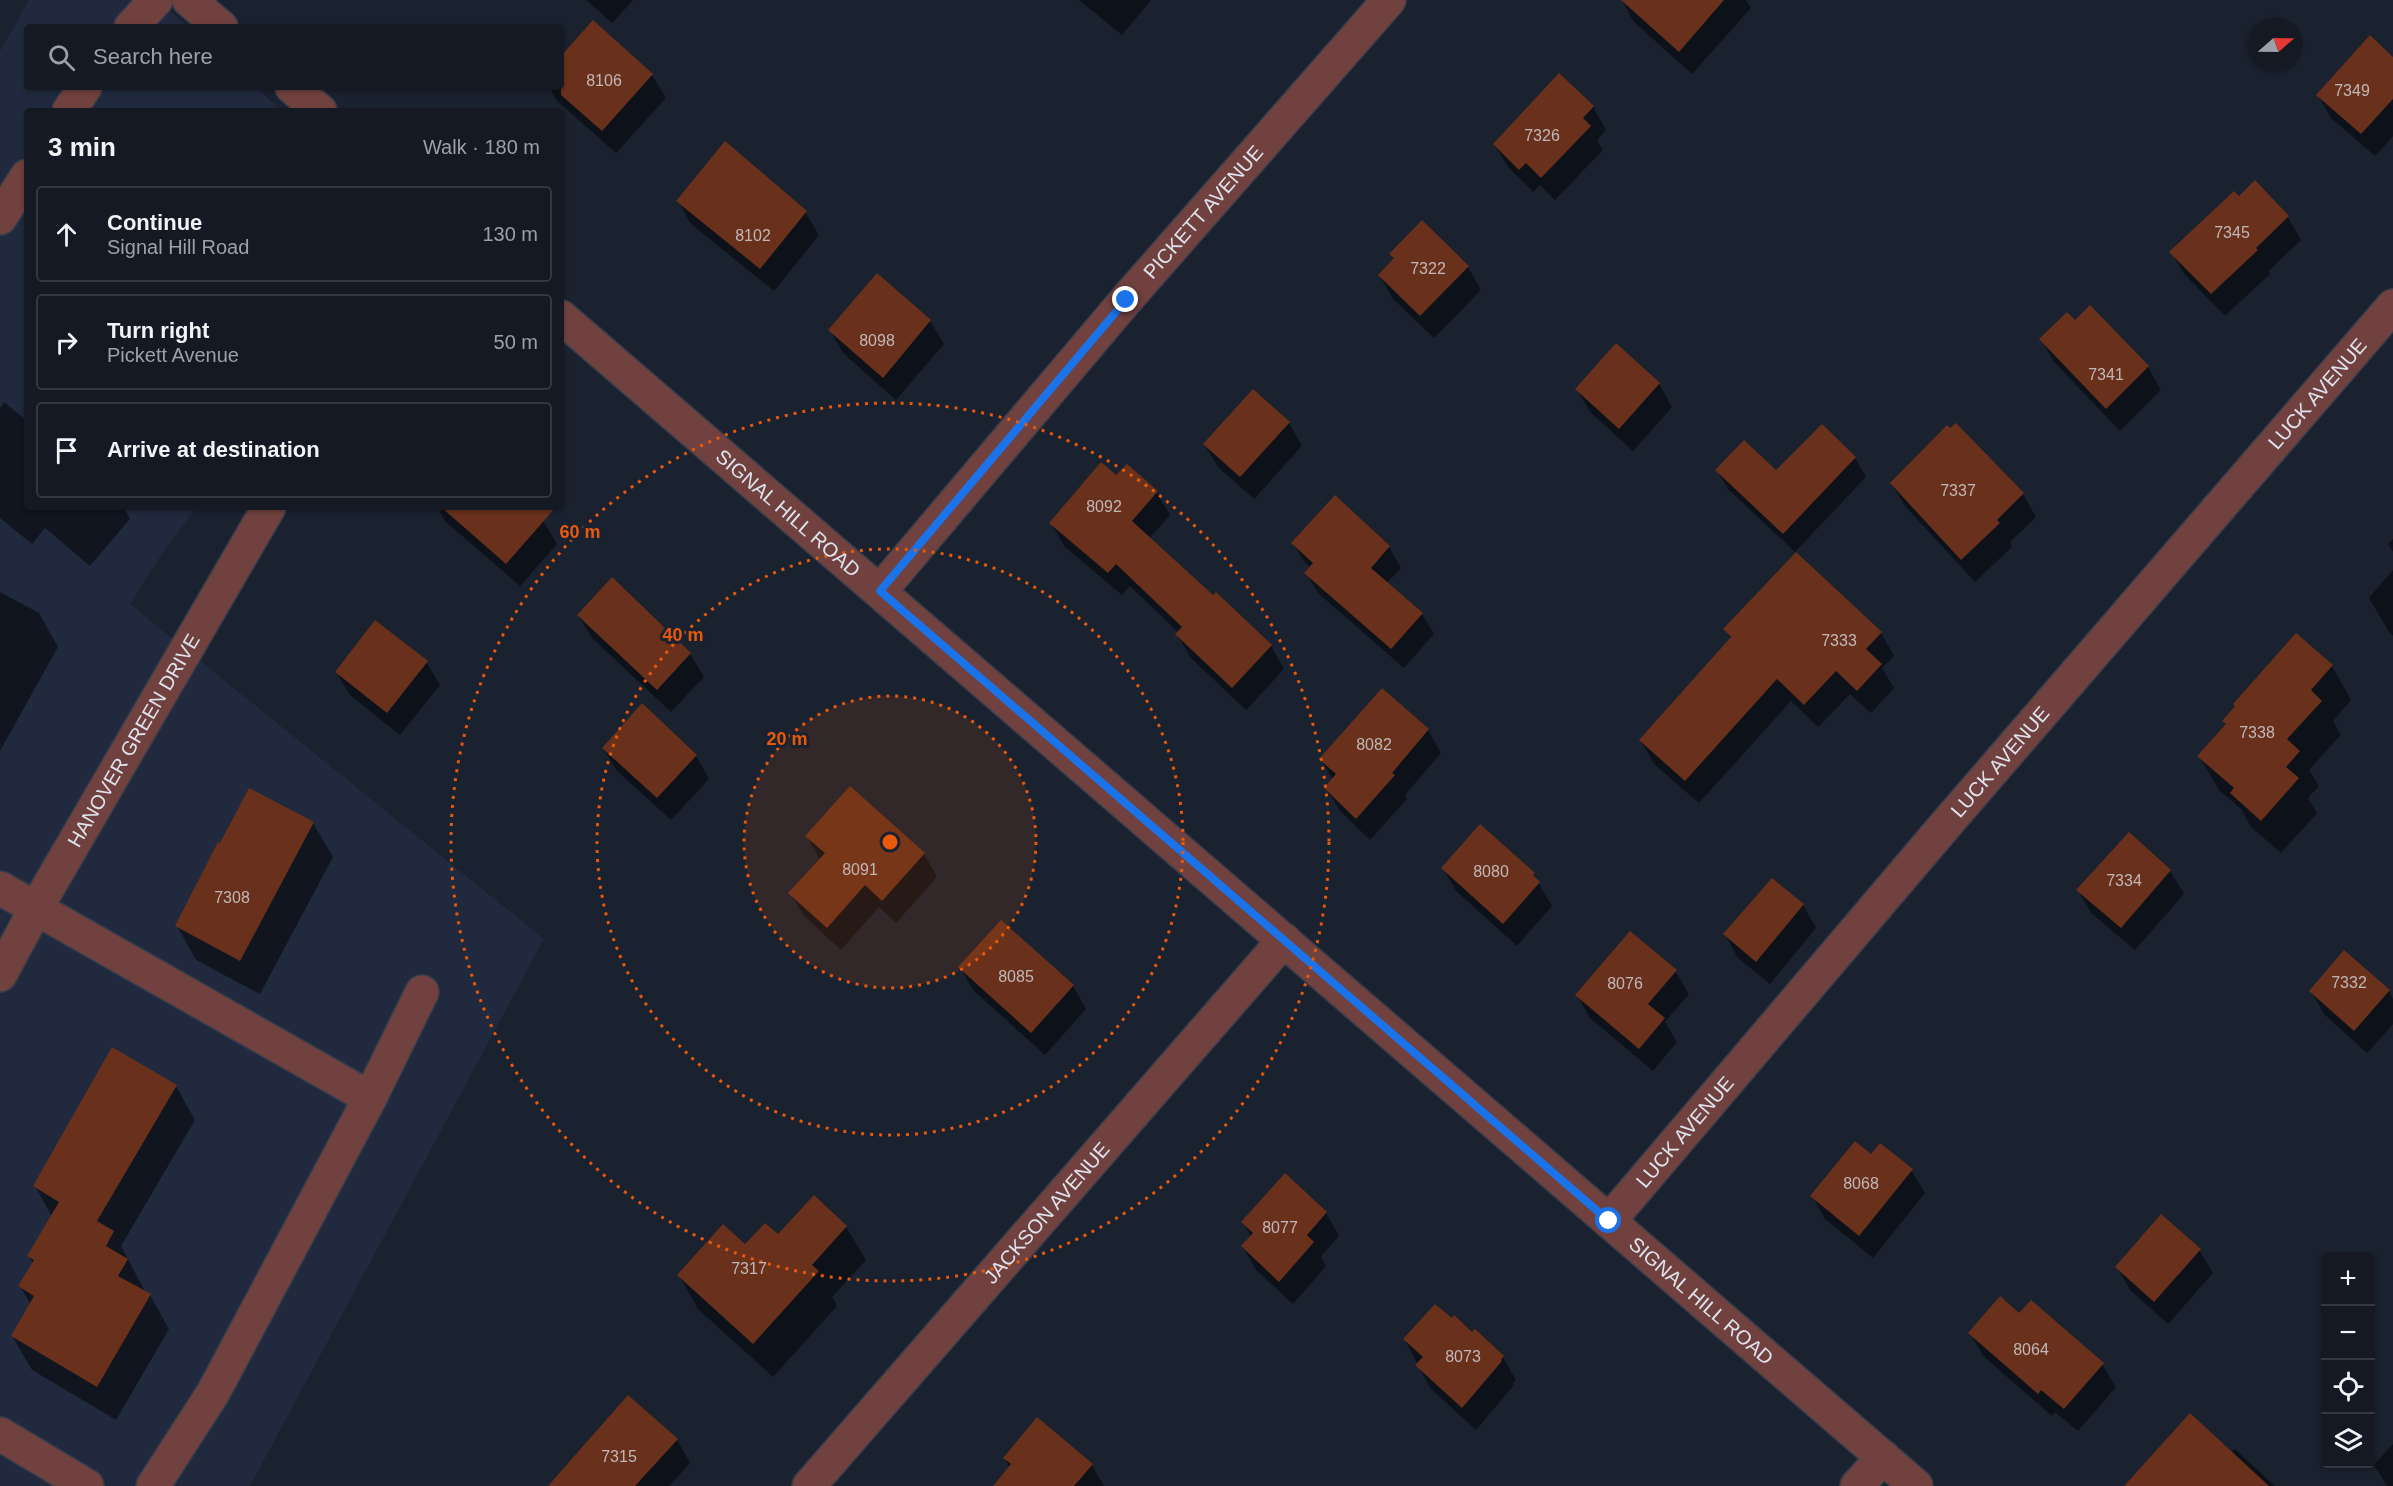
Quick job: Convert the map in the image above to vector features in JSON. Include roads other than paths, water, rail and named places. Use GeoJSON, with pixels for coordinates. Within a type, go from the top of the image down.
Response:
{"type":"FeatureCollection","features":[{"type":"Feature","properties":{"kind":"street"},"geometry":{"type":"LineString","coordinates":[[134,24],[156,0]]}},
{"type":"Feature","properties":{"kind":"street"},"geometry":{"type":"LineString","coordinates":[[189,0],[217,24]]}},
{"type":"Feature","properties":{"kind":"street","name":"PICKETT AVENUE"},"geometry":{"type":"LineString","coordinates":[[880,591],[1119,309],[1389,0]]}},
{"type":"Feature","properties":{"kind":"street"},"geometry":{"type":"LineString","coordinates":[[71,108],[83,90]]}},
{"type":"Feature","properties":{"kind":"street"},"geometry":{"type":"LineString","coordinates":[[296,90],[316,108]]}},
{"type":"Feature","properties":{"kind":"street"},"geometry":{"type":"LineString","coordinates":[[0,218],[24,181]]}},
{"type":"Feature","properties":{"kind":"street","name":"LUCK AVENUE"},"geometry":{"type":"LineString","coordinates":[[1609,1221],[1950,820],[2393,306]]}},
{"type":"Feature","properties":{"kind":"street","name":"SIGNAL HILL ROAD"},"geometry":{"type":"LineString","coordinates":[[564,320],[1916,1486]]}},
{"type":"Feature","properties":{"kind":"street","name":"HANOVER GREEN DRIVE"},"geometry":{"type":"LineString","coordinates":[[0,975],[35,910],[267,510]]}},
{"type":"Feature","properties":{"kind":"street"},"geometry":{"type":"LineString","coordinates":[[0,888],[35,910],[370,1098]]}},
{"type":"Feature","properties":{"kind":"street","name":"JACKSON AVENUE"},"geometry":{"type":"LineString","coordinates":[[809,1486],[1284,940]]}},
{"type":"Feature","properties":{"kind":"street"},"geometry":{"type":"LineString","coordinates":[[153,1486],[213,1394],[370,1098],[422,992]]}},
{"type":"Feature","properties":{"kind":"street"},"geometry":{"type":"LineString","coordinates":[[0,1434],[87,1486]]}},
{"type":"Feature","properties":{"kind":"street"},"geometry":{"type":"LineString","coordinates":[[1857,1486],[1882,1457]]}}]}
